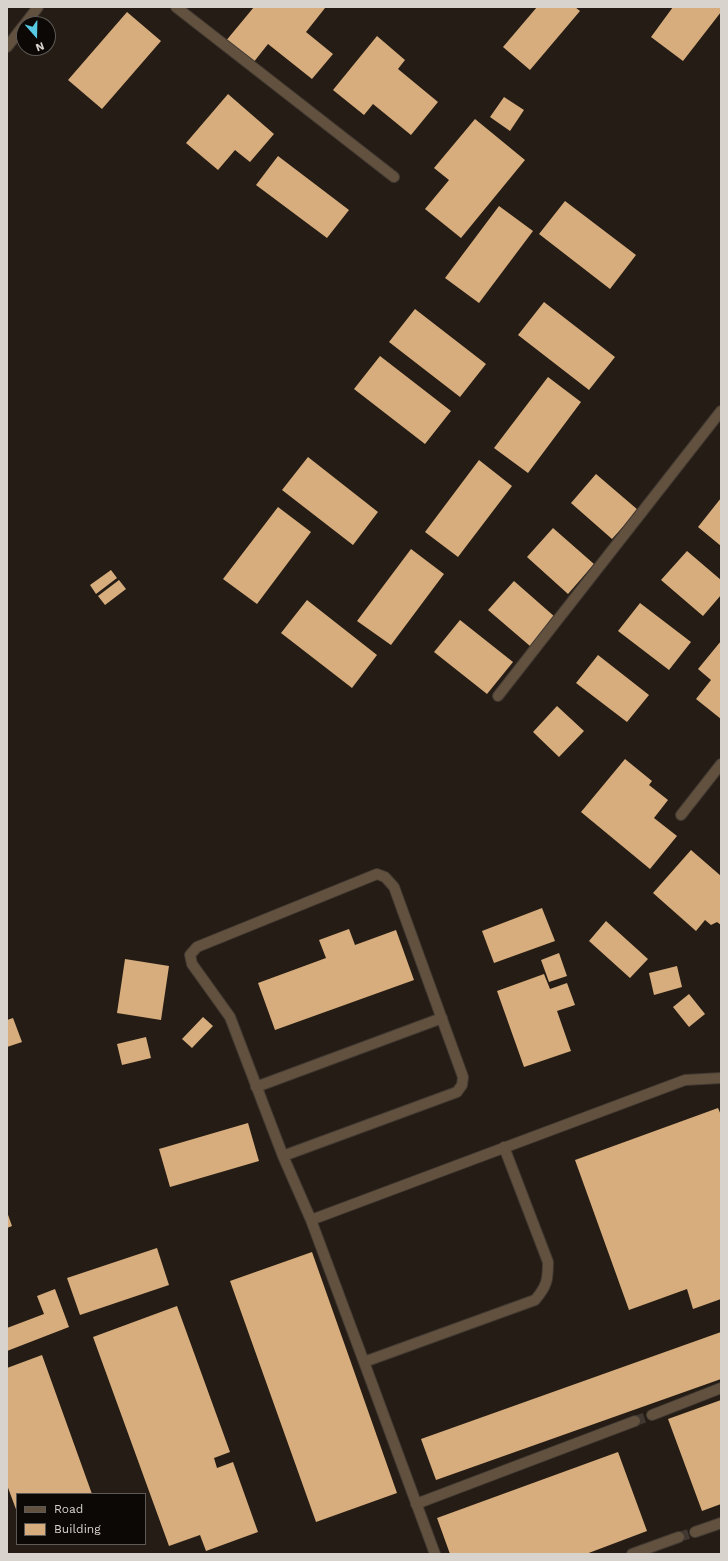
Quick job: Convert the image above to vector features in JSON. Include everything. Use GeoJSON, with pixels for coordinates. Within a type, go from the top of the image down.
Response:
{"type":"FeatureCollection","features":[{"type":"Feature","properties":{"kind":"street"},"geometry":{"type":"LineString","coordinates":[[31,16],[38,7]]}},
{"type":"Feature","properties":{"kind":"street"},"geometry":{"type":"LineString","coordinates":[[176,7],[394,177]]}},
{"type":"Feature","properties":{"kind":"street"},"geometry":{"type":"LineString","coordinates":[[7,47],[16,35]]}},
{"type":"Feature","properties":{"kind":"street"},"geometry":{"type":"LineString","coordinates":[[498,696],[721,411]]}},
{"type":"Feature","properties":{"kind":"street"},"geometry":{"type":"LineString","coordinates":[[682,815],[721,764]]}},
{"type":"Feature","properties":{"kind":"street"},"geometry":{"type":"LineString","coordinates":[[283,1156],[457,1092],[462,1085],[464,1077],[394,888],[385,877],[377,874],[197,947],[190,955],[192,964],[230,1017],[283,1156],[311,1220],[435,1554]]}},
{"type":"Feature","properties":{"kind":"street"},"geometry":{"type":"LineString","coordinates":[[256,1087],[442,1018]]}},
{"type":"Feature","properties":{"kind":"street"},"geometry":{"type":"LineString","coordinates":[[311,1220],[685,1080],[721,1078]]}},
{"type":"Feature","properties":{"kind":"street"},"geometry":{"type":"LineString","coordinates":[[364,1362],[535,1300],[543,1290],[548,1278],[548,1262],[504,1147]]}},
{"type":"Feature","properties":{"kind":"street"},"geometry":{"type":"LineString","coordinates":[[652,1415],[721,1388]]}},
{"type":"Feature","properties":{"kind":"street"},"geometry":{"type":"LineString","coordinates":[[416,1504],[635,1421]]}},
{"type":"Feature","properties":{"kind":"street"},"geometry":{"type":"LineString","coordinates":[[695,1532],[721,1523]]}},
{"type":"Feature","properties":{"kind":"street"},"geometry":{"type":"LineString","coordinates":[[632,1554],[680,1537]]}},
{"type":"Feature","properties":{"kind":"building"},"geometry":{"type":"Polygon","coordinates":[[[254,7],[325,8],[306,32],[333,54],[312,79],[268,44],[253,63],[225,42],[254,7]]]}},
{"type":"Feature","properties":{"kind":"building"},"geometry":{"type":"Polygon","coordinates":[[[537,7],[575,7],[580,11],[530,70],[503,47],[537,7]]]}},
{"type":"Feature","properties":{"kind":"building"},"geometry":{"type":"Polygon","coordinates":[[[673,7],[721,7],[721,12],[683,61],[651,37],[673,7]]]}},
{"type":"Feature","properties":{"kind":"building"},"geometry":{"type":"Polygon","coordinates":[[[127,12],[161,41],[102,109],[68,80],[127,12]]]}},
{"type":"Feature","properties":{"kind":"building"},"geometry":{"type":"Polygon","coordinates":[[[377,36],[405,60],[398,69],[438,102],[411,135],[373,104],[364,115],[333,90],[377,36]]]}},
{"type":"Feature","properties":{"kind":"building"},"geometry":{"type":"Polygon","coordinates":[[[228,94],[274,134],[250,162],[235,150],[218,170],[186,143],[228,94]]]}},
{"type":"Feature","properties":{"kind":"building"},"geometry":{"type":"Polygon","coordinates":[[[504,97],[524,110],[510,131],[490,117],[504,97]]]}},
{"type":"Feature","properties":{"kind":"building"},"geometry":{"type":"Polygon","coordinates":[[[475,119],[525,160],[461,238],[425,209],[449,180],[434,168],[475,119]]]}},
{"type":"Feature","properties":{"kind":"building"},"geometry":{"type":"Polygon","coordinates":[[[278,156],[349,210],[327,238],[256,185],[278,156]]]}},
{"type":"Feature","properties":{"kind":"building"},"geometry":{"type":"Polygon","coordinates":[[[565,201],[636,255],[610,289],[539,234],[565,201]]]}},
{"type":"Feature","properties":{"kind":"building"},"geometry":{"type":"Polygon","coordinates":[[[499,206],[533,231],[479,303],[445,278],[499,206]]]}},
{"type":"Feature","properties":{"kind":"building"},"geometry":{"type":"Polygon","coordinates":[[[544,302],[615,357],[589,390],[518,335],[544,302]]]}},
{"type":"Feature","properties":{"kind":"building"},"geometry":{"type":"Polygon","coordinates":[[[415,309],[486,364],[460,397],[389,342],[415,309]]]}},
{"type":"Feature","properties":{"kind":"building"},"geometry":{"type":"Polygon","coordinates":[[[380,356],[451,411],[425,444],[354,389],[380,356]]]}},
{"type":"Feature","properties":{"kind":"building"},"geometry":{"type":"Polygon","coordinates":[[[548,377],[581,402],[528,473],[494,448],[548,377]]]}},
{"type":"Feature","properties":{"kind":"building"},"geometry":{"type":"Polygon","coordinates":[[[308,457],[378,512],[353,545],[282,490],[308,457]]]}},
{"type":"Feature","properties":{"kind":"building"},"geometry":{"type":"Polygon","coordinates":[[[479,460],[512,486],[458,557],[425,532],[479,460]]]}},
{"type":"Feature","properties":{"kind":"building"},"geometry":{"type":"Polygon","coordinates":[[[596,474],[638,510],[612,539],[571,503],[596,474]]]}},
{"type":"Feature","properties":{"kind":"building"},"geometry":{"type":"Polygon","coordinates":[[[721,498],[721,546],[698,527],[721,498]]]}},
{"type":"Feature","properties":{"kind":"building"},"geometry":{"type":"Polygon","coordinates":[[[278,507],[311,532],[257,604],[223,579],[278,507]]]}},
{"type":"Feature","properties":{"kind":"building"},"geometry":{"type":"Polygon","coordinates":[[[553,528],[594,564],[568,594],[527,557],[553,528]]]}},
{"type":"Feature","properties":{"kind":"building"},"geometry":{"type":"Polygon","coordinates":[[[411,549],[444,574],[391,645],[357,621],[411,549]]]}},
{"type":"Feature","properties":{"kind":"building"},"geometry":{"type":"Polygon","coordinates":[[[687,551],[721,580],[721,595],[703,616],[661,580],[687,551]]]}},
{"type":"Feature","properties":{"kind":"building"},"geometry":{"type":"Polygon","coordinates":[[[111,570],[117,578],[96,594],[90,585],[111,570]]]}},
{"type":"Feature","properties":{"kind":"building"},"geometry":{"type":"Polygon","coordinates":[[[119,580],[126,589],[105,605],[98,596],[119,580]]]}},
{"type":"Feature","properties":{"kind":"building"},"geometry":{"type":"Polygon","coordinates":[[[514,581],[555,617],[530,646],[488,610],[514,581]]]}},
{"type":"Feature","properties":{"kind":"building"},"geometry":{"type":"Polygon","coordinates":[[[307,600],[377,655],[352,688],[281,633],[307,600]]]}},
{"type":"Feature","properties":{"kind":"building"},"geometry":{"type":"Polygon","coordinates":[[[640,603],[691,642],[669,670],[618,631],[640,603]]]}},
{"type":"Feature","properties":{"kind":"building"},"geometry":{"type":"Polygon","coordinates":[[[460,620],[513,662],[487,694],[434,652],[460,620]]]}},
{"type":"Feature","properties":{"kind":"building"},"geometry":{"type":"Polygon","coordinates":[[[721,641],[721,719],[696,699],[711,680],[698,669],[721,641]]]}},
{"type":"Feature","properties":{"kind":"building"},"geometry":{"type":"Polygon","coordinates":[[[598,655],[649,695],[627,722],[576,683],[598,655]]]}},
{"type":"Feature","properties":{"kind":"building"},"geometry":{"type":"Polygon","coordinates":[[[557,706],[584,731],[559,757],[533,732],[557,706]]]}},
{"type":"Feature","properties":{"kind":"building"},"geometry":{"type":"Polygon","coordinates":[[[625,759],[652,781],[649,785],[668,800],[654,818],[677,836],[650,869],[581,812],[625,759]]]}},
{"type":"Feature","properties":{"kind":"building"},"geometry":{"type":"Polygon","coordinates":[[[691,850],[721,876],[721,925],[717,922],[711,925],[705,920],[696,931],[653,893],[691,850]]]}},
{"type":"Feature","properties":{"kind":"building"},"geometry":{"type":"Polygon","coordinates":[[[542,908],[555,941],[494,963],[482,931],[542,908]]]}},
{"type":"Feature","properties":{"kind":"building"},"geometry":{"type":"Polygon","coordinates":[[[606,921],[648,959],[630,978],[589,941],[606,921]]]}},
{"type":"Feature","properties":{"kind":"building"},"geometry":{"type":"Polygon","coordinates":[[[349,929],[355,945],[396,930],[414,980],[275,1030],[258,983],[326,958],[319,940],[349,929]]]}},
{"type":"Feature","properties":{"kind":"building"},"geometry":{"type":"Polygon","coordinates":[[[559,953],[567,976],[549,982],[541,960],[559,953]]]}},
{"type":"Feature","properties":{"kind":"building"},"geometry":{"type":"Polygon","coordinates":[[[125,959],[169,966],[161,1020],[117,1013],[125,959]]]}},
{"type":"Feature","properties":{"kind":"building"},"geometry":{"type":"Polygon","coordinates":[[[677,966],[682,987],[654,995],[649,973],[677,966]]]}},
{"type":"Feature","properties":{"kind":"building"},"geometry":{"type":"Polygon","coordinates":[[[544,974],[550,989],[567,983],[575,1005],[557,1011],[571,1051],[524,1067],[497,991],[544,974]]]}},
{"type":"Feature","properties":{"kind":"building"},"geometry":{"type":"Polygon","coordinates":[[[689,994],[705,1014],[689,1027],[673,1007],[689,994]]]}},
{"type":"Feature","properties":{"kind":"building"},"geometry":{"type":"Polygon","coordinates":[[[203,1017],[213,1026],[192,1048],[182,1039],[203,1017]]]}},
{"type":"Feature","properties":{"kind":"building"},"geometry":{"type":"Polygon","coordinates":[[[13,1018],[22,1042],[7,1047],[7,1020],[13,1018]]]}},
{"type":"Feature","properties":{"kind":"building"},"geometry":{"type":"Polygon","coordinates":[[[146,1037],[151,1058],[122,1065],[117,1044],[146,1037]]]}},
{"type":"Feature","properties":{"kind":"building"},"geometry":{"type":"Polygon","coordinates":[[[718,1108],[721,1115],[721,1299],[693,1309],[687,1289],[629,1310],[575,1160],[718,1108]]]}},
{"type":"Feature","properties":{"kind":"building"},"geometry":{"type":"Polygon","coordinates":[[[248,1123],[259,1161],[170,1187],[159,1149],[248,1123]]]}},
{"type":"Feature","properties":{"kind":"building"},"geometry":{"type":"Polygon","coordinates":[[[7,1212],[12,1226],[7,1228],[7,1212]]]}},
{"type":"Feature","properties":{"kind":"building"},"geometry":{"type":"Polygon","coordinates":[[[157,1248],[169,1285],[80,1315],[67,1278],[157,1248]]]}},
{"type":"Feature","properties":{"kind":"building"},"geometry":{"type":"Polygon","coordinates":[[[312,1252],[397,1493],[316,1522],[230,1281],[312,1252]]]}},
{"type":"Feature","properties":{"kind":"building"},"geometry":{"type":"Polygon","coordinates":[[[55,1289],[69,1327],[7,1351],[7,1328],[44,1314],[37,1296],[55,1289]]]}},
{"type":"Feature","properties":{"kind":"building"},"geometry":{"type":"Polygon","coordinates":[[[177,1306],[230,1452],[214,1458],[217,1468],[233,1462],[258,1532],[206,1551],[200,1535],[169,1546],[93,1337],[177,1306]]]}},
{"type":"Feature","properties":{"kind":"building"},"geometry":{"type":"Polygon","coordinates":[[[721,1332],[721,1379],[436,1480],[421,1439],[721,1332]]]}},
{"type":"Feature","properties":{"kind":"building"},"geometry":{"type":"Polygon","coordinates":[[[42,1355],[92,1493],[16,1493],[16,1509],[7,1485],[7,1368],[42,1355]]]}},
{"type":"Feature","properties":{"kind":"building"},"geometry":{"type":"Polygon","coordinates":[[[721,1400],[721,1504],[702,1511],[668,1419],[721,1400]]]}},
{"type":"Feature","properties":{"kind":"building"},"geometry":{"type":"Polygon","coordinates":[[[618,1452],[647,1531],[586,1554],[450,1554],[437,1518],[618,1452]]]}},
{"type":"Feature","properties":{"kind":"tunnel"},"geometry":{"type":"LineString","coordinates":[[635,1421],[652,1415]]}},
{"type":"Feature","properties":{"kind":"tunnel"},"geometry":{"type":"LineString","coordinates":[[679,1537],[695,1532]]}}]}
